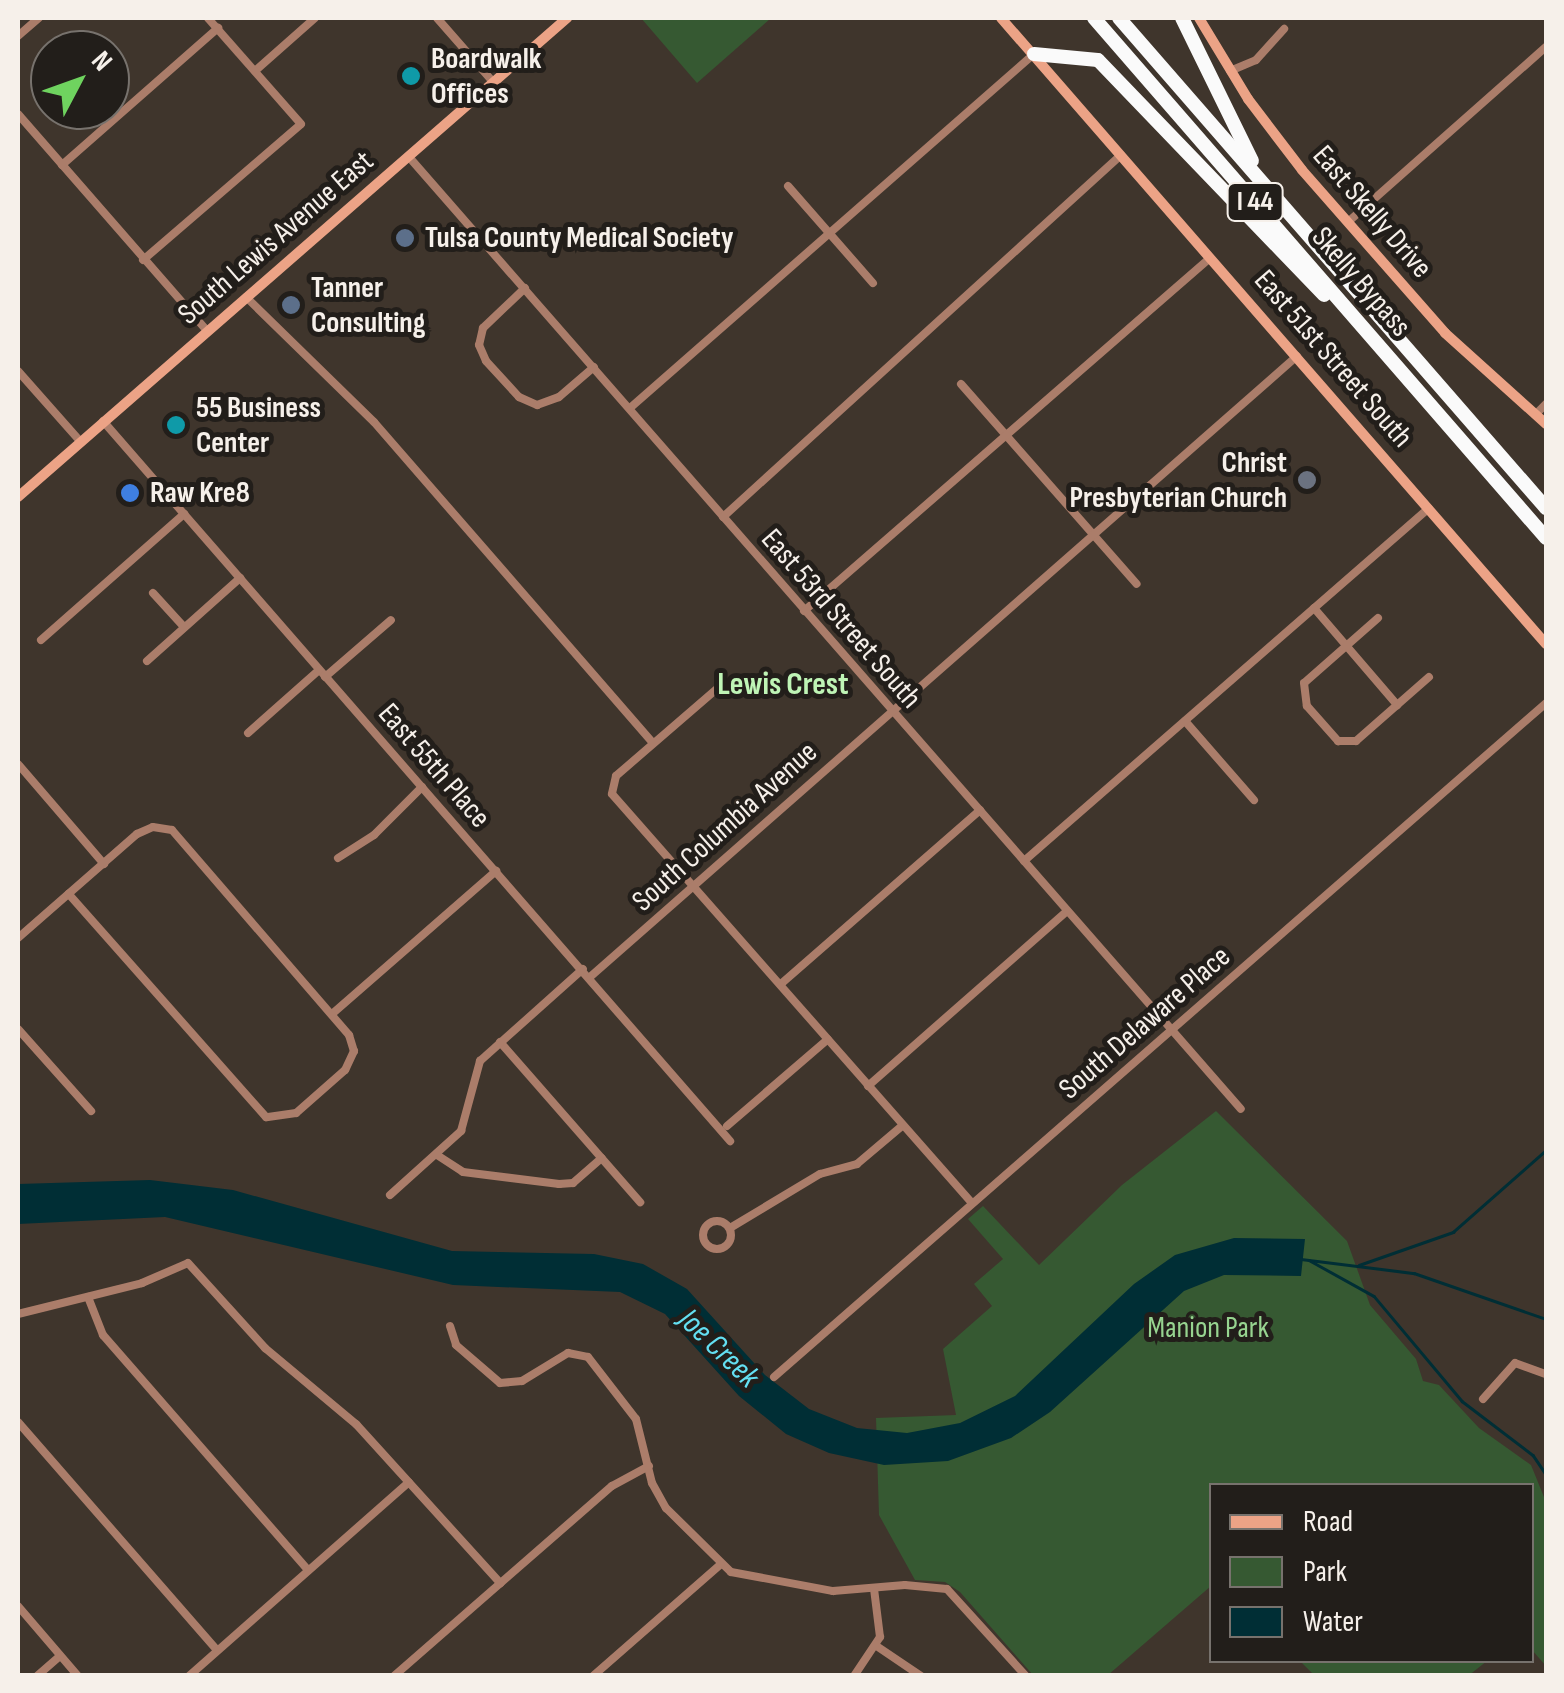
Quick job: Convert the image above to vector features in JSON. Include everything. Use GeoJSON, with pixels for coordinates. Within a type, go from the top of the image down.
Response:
{"type":"FeatureCollection","features":[{"type":"Feature","properties":{"kind":"highway","name":"Skelly Bypass"},"geometry":{"type":"LineString","coordinates":[[1094,18],[1546,538]]}},
{"type":"Feature","properties":{"kind":"highway","name":"Skelly Bypass"},"geometry":{"type":"LineString","coordinates":[[1119,18],[1546,508]]}},
{"type":"Feature","properties":{"kind":"highway"},"geometry":{"type":"LineString","coordinates":[[1182,18],[1264,184]]}},
{"type":"Feature","properties":{"kind":"highway"},"geometry":{"type":"LineString","coordinates":[[1034,54],[1098,60],[1416,388]]}},
{"type":"Feature","properties":{"kind":"main road","name":"South Lewis Avenue East"},"geometry":{"type":"LineString","coordinates":[[18,496],[568,18]]}},
{"type":"Feature","properties":{"kind":"main road","name":"East 51st Street South"},"geometry":{"type":"LineString","coordinates":[[1002,18],[1546,644]]}},
{"type":"Feature","properties":{"kind":"main road","name":"East Skelly Drive"},"geometry":{"type":"LineString","coordinates":[[1200,18],[1272,134],[1445,332],[1546,424]]}},
{"type":"Feature","properties":{"kind":"street"},"geometry":{"type":"LineString","coordinates":[[18,36],[39,18]]}},
{"type":"Feature","properties":{"kind":"street"},"geometry":{"type":"LineString","coordinates":[[143,260],[301,124],[208,18]]}},
{"type":"Feature","properties":{"kind":"street"},"geometry":{"type":"LineString","coordinates":[[255,71],[315,18]]}},
{"type":"Feature","properties":{"kind":"street"},"geometry":{"type":"LineString","coordinates":[[437,18],[493,82]]}},
{"type":"Feature","properties":{"kind":"street"},"geometry":{"type":"LineString","coordinates":[[62,165],[218,28]]}},
{"type":"Feature","properties":{"kind":"street"},"geometry":{"type":"LineString","coordinates":[[1230,71],[1256,60],[1284,29]]}},
{"type":"Feature","properties":{"kind":"street"},"geometry":{"type":"LineString","coordinates":[[1348,222],[1546,48]]}},
{"type":"Feature","properties":{"kind":"street"},"geometry":{"type":"LineString","coordinates":[[630,408],[1034,54]]}},
{"type":"Feature","properties":{"kind":"street"},"geometry":{"type":"LineString","coordinates":[[18,114],[206,331]]}},
{"type":"Feature","properties":{"kind":"street"},"geometry":{"type":"LineString","coordinates":[[723,517],[1121,155]]}},
{"type":"Feature","properties":{"kind":"street","name":"East 53rd Street South"},"geometry":{"type":"LineString","coordinates":[[409,157],[1241,1109]]}},
{"type":"Feature","properties":{"kind":"street"},"geometry":{"type":"LineString","coordinates":[[788,186],[874,284]]}},
{"type":"Feature","properties":{"kind":"street"},"geometry":{"type":"LineString","coordinates":[[804,610],[1210,258]]}},
{"type":"Feature","properties":{"kind":"street"},"geometry":{"type":"LineString","coordinates":[[525,288],[480,336],[486,361],[519,398],[537,405],[560,397],[594,367]]}},
{"type":"Feature","properties":{"kind":"street"},"geometry":{"type":"LineString","coordinates":[[246,297],[374,422],[654,743]]}},
{"type":"Feature","properties":{"kind":"street","name":"South Columbia Avenue"},"geometry":{"type":"LineString","coordinates":[[590,977],[692,883],[1298,356]]}},
{"type":"Feature","properties":{"kind":"street"},"geometry":{"type":"LineString","coordinates":[[18,371],[80,441]]}},
{"type":"Feature","properties":{"kind":"street"},"geometry":{"type":"LineString","coordinates":[[961,384],[1136,584]]}},
{"type":"Feature","properties":{"kind":"street"},"geometry":{"type":"LineString","coordinates":[[1535,415],[1546,404]]}},
{"type":"Feature","properties":{"kind":"street","name":"East 55th Place"},"geometry":{"type":"LineString","coordinates":[[103,421],[730,1141]]}},
{"type":"Feature","properties":{"kind":"street"},"geometry":{"type":"LineString","coordinates":[[1024,862],[1430,508]]}},
{"type":"Feature","properties":{"kind":"street"},"geometry":{"type":"LineString","coordinates":[[40,640],[184,514]]}},
{"type":"Feature","properties":{"kind":"street"},"geometry":{"type":"LineString","coordinates":[[147,661],[240,578]]}},
{"type":"Feature","properties":{"kind":"street"},"geometry":{"type":"LineString","coordinates":[[153,593],[184,627]]}},
{"type":"Feature","properties":{"kind":"street"},"geometry":{"type":"LineString","coordinates":[[1314,608],[1398,705]]}},
{"type":"Feature","properties":{"kind":"street"},"geometry":{"type":"LineString","coordinates":[[1378,618],[1304,683],[1302,698],[1338,742],[1356,742],[1429,677]]}},
{"type":"Feature","properties":{"kind":"street"},"geometry":{"type":"LineString","coordinates":[[248,733],[391,620]]}},
{"type":"Feature","properties":{"kind":"street"},"geometry":{"type":"LineString","coordinates":[[719,687],[610,787],[972,1203]]}},
{"type":"Feature","properties":{"kind":"street","name":"South Delaware Place"},"geometry":{"type":"LineString","coordinates":[[774,1378],[1546,703]]}},
{"type":"Feature","properties":{"kind":"street"},"geometry":{"type":"LineString","coordinates":[[1184,721],[1254,800]]}},
{"type":"Feature","properties":{"kind":"street"},"geometry":{"type":"LineString","coordinates":[[18,764],[104,864]]}},
{"type":"Feature","properties":{"kind":"street"},"geometry":{"type":"LineString","coordinates":[[338,858],[374,835],[422,787]]}},
{"type":"Feature","properties":{"kind":"street"},"geometry":{"type":"LineString","coordinates":[[782,983],[980,810]]}},
{"type":"Feature","properties":{"kind":"street"},"geometry":{"type":"LineString","coordinates":[[18,938],[69,894],[104,864],[152,827],[180,837],[332,1014],[353,1042],[351,1060],[296,1113],[266,1117],[69,894]]}},
{"type":"Feature","properties":{"kind":"street"},"geometry":{"type":"LineString","coordinates":[[332,1014],[496,870]]}},
{"type":"Feature","properties":{"kind":"street"},"geometry":{"type":"LineString","coordinates":[[868,1086],[1068,911]]}},
{"type":"Feature","properties":{"kind":"street"},"geometry":{"type":"LineString","coordinates":[[390,1195],[461,1131],[476,1070],[500,1042],[583,969]]}},
{"type":"Feature","properties":{"kind":"street"},"geometry":{"type":"LineString","coordinates":[[18,1029],[90,1111]]}},
{"type":"Feature","properties":{"kind":"street"},"geometry":{"type":"LineString","coordinates":[[727,1126],[828,1039]]}},
{"type":"Feature","properties":{"kind":"street"},"geometry":{"type":"LineString","coordinates":[[500,1042],[640,1202]]}},
{"type":"Feature","properties":{"kind":"street"},"geometry":{"type":"LineString","coordinates":[[730,1228],[814,1177],[857,1164],[902,1126]]}},
{"type":"Feature","properties":{"kind":"street"},"geometry":{"type":"LineString","coordinates":[[437,1155],[454,1170],[559,1184],[574,1183],[602,1158]]}},
{"type":"Feature","properties":{"kind":"street"},"geometry":{"type":"LineString","coordinates":[[18,1314],[152,1280],[183,1262],[265,1348],[349,1416],[500,1583]]}},
{"type":"Feature","properties":{"kind":"street"},"geometry":{"type":"LineString","coordinates":[[88,1297],[103,1334],[308,1570]]}},
{"type":"Feature","properties":{"kind":"street"},"geometry":{"type":"LineString","coordinates":[[450,1326],[456,1345],[500,1382],[522,1382],[568,1353],[588,1356],[632,1410],[666,1508],[720,1565],[754,1581],[874,1589],[932,1585],[952,1592],[1026,1676]]}},
{"type":"Feature","properties":{"kind":"street"},"geometry":{"type":"LineString","coordinates":[[1483,1398],[1515,1363],[1546,1374]]}},
{"type":"Feature","properties":{"kind":"street"},"geometry":{"type":"LineString","coordinates":[[18,1422],[217,1650]]}},
{"type":"Feature","properties":{"kind":"street"},"geometry":{"type":"LineString","coordinates":[[399,1674],[612,1486],[649,1466]]}},
{"type":"Feature","properties":{"kind":"street"},"geometry":{"type":"LineString","coordinates":[[189,1676],[408,1482]]}},
{"type":"Feature","properties":{"kind":"street"},"geometry":{"type":"LineString","coordinates":[[594,1676],[720,1565]]}},
{"type":"Feature","properties":{"kind":"street"},"geometry":{"type":"LineString","coordinates":[[854,1676],[878,1647],[874,1589]]}},
{"type":"Feature","properties":{"kind":"street"},"geometry":{"type":"LineString","coordinates":[[18,1606],[78,1676]]}},
{"type":"Feature","properties":{"kind":"street"},"geometry":{"type":"LineString","coordinates":[[878,1647],[921,1676]]}},
{"type":"Feature","properties":{"kind":"street"},"geometry":{"type":"LineString","coordinates":[[37,1676],[60,1656]]}},
{"type":"Feature","properties":{"kind":"green space"},"geometry":{"type":"Polygon","coordinates":[[[641,18],[771,18],[697,83],[641,18]]]}},
{"type":"Feature","properties":{"kind":"green space","name":"Manion Park"},"geometry":{"type":"Polygon","coordinates":[[[1216,1111],[1347,1241],[1370,1305],[1416,1359],[1423,1381],[1439,1385],[1479,1428],[1531,1465],[1546,1502],[1546,1666],[1534,1652],[1534,1483],[1209,1483],[1209,1588],[1108,1675],[1033,1675],[960,1592],[945,1582],[915,1580],[879,1515],[876,1418],[956,1415],[943,1349],[992,1306],[974,1284],[1003,1259],[968,1219],[983,1206],[1039,1265],[1122,1185],[1216,1111]]]}},
{"type":"Feature","properties":{"kind":"green space"},"geometry":{"type":"Polygon","coordinates":[[[1302,1663],[1484,1663],[1468,1676],[1314,1675],[1302,1663]]]}},
{"type":"Feature","properties":{"kind":"water","name":"Joe Creek"},"geometry":{"type":"Polygon","coordinates":[[[150,1180],[233,1190],[452,1251],[594,1254],[643,1264],[687,1289],[765,1375],[809,1409],[857,1428],[907,1433],[960,1423],[1015,1396],[1134,1284],[1175,1255],[1234,1238],[1305,1239],[1301,1276],[1224,1275],[1184,1291],[1050,1412],[1011,1438],[948,1461],[884,1465],[829,1453],[786,1434],[739,1396],[665,1314],[620,1292],[453,1285],[165,1217],[18,1224],[18,1184],[150,1180]]]}},
{"type":"Feature","properties":{"kind":"waterway"},"geometry":{"type":"LineString","coordinates":[[1359,1265],[1453,1232],[1546,1150]]}},
{"type":"Feature","properties":{"kind":"waterway"},"geometry":{"type":"LineString","coordinates":[[1301,1259],[1414,1273],[1546,1319]]}},
{"type":"Feature","properties":{"kind":"waterway"},"geometry":{"type":"LineString","coordinates":[[1309,1260],[1374,1296],[1462,1401],[1533,1455],[1546,1474]]}},
{"type":"Feature","properties":{"kind":"place","name":"Boardwalk Offices"},"geometry":{"type":"Point","coordinates":[411,76]}},
{"type":"Feature","properties":{"kind":"place","name":"Tulsa County Medical Society"},"geometry":{"type":"Point","coordinates":[405,238]}},
{"type":"Feature","properties":{"kind":"place","name":"Tanner Consulting"},"geometry":{"type":"Point","coordinates":[291,305]}},
{"type":"Feature","properties":{"kind":"place","name":"55 Business Center"},"geometry":{"type":"Point","coordinates":[176,425]}},
{"type":"Feature","properties":{"kind":"place","name":"Christ Presbyterian Church"},"geometry":{"type":"Point","coordinates":[1307,480]}},
{"type":"Feature","properties":{"kind":"place","name":"Raw Kre8"},"geometry":{"type":"Point","coordinates":[130,493]}},
{"type":"Feature","properties":{"kind":"district","name":"Lewis Crest"},"geometry":{"type":"Point","coordinates":[783,685]}}]}
